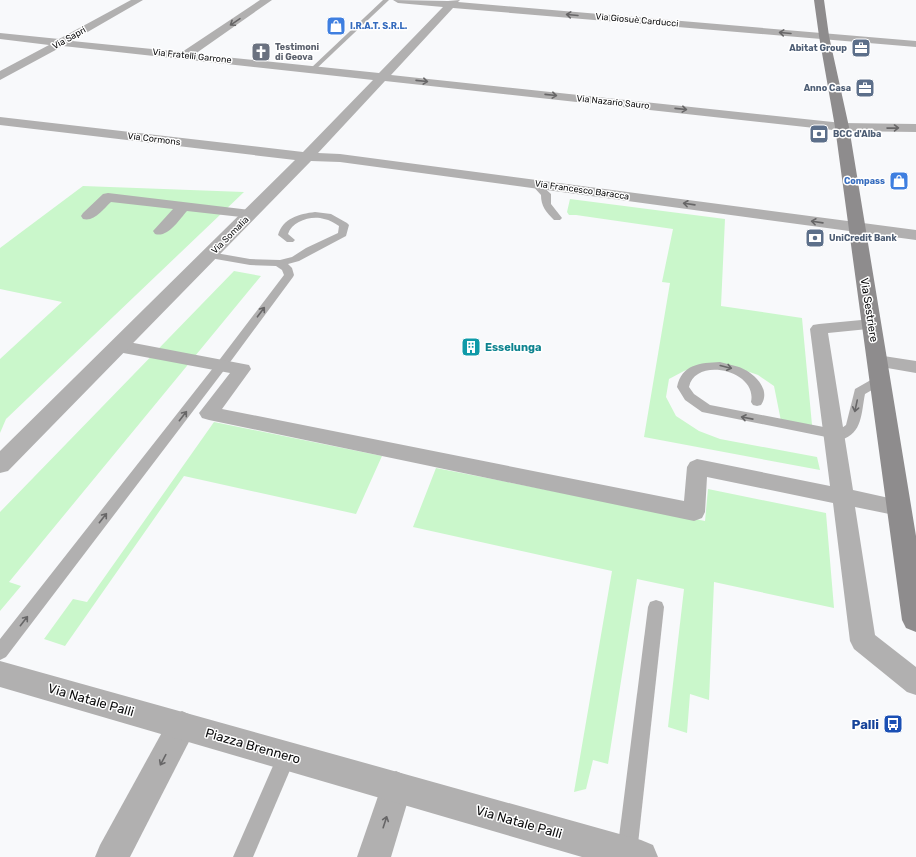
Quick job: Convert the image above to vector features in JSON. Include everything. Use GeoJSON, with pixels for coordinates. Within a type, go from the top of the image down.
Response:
{"type":"FeatureCollection","features":[{"type":"Feature","properties":{"kind":"main road","name":"Via Sestriere"},"geometry":{"type":"LineString","coordinates":[[819,0],[824,36],[842,127],[899,508],[912,573],[916,620]]}},
{"type":"Feature","properties":{"kind":"street","name":"Via Sapri"},"geometry":{"type":"LineString","coordinates":[[0,76],[138,0]]}},
{"type":"Feature","properties":{"kind":"street"},"geometry":{"type":"LineString","coordinates":[[184,56],[267,0]]}},
{"type":"Feature","properties":{"kind":"street","name":"Via Giosuè Carducci"},"geometry":{"type":"LineString","coordinates":[[398,0],[453,2],[894,42]]}},
{"type":"Feature","properties":{"kind":"street","name":"Via Somalia"},"geometry":{"type":"LineString","coordinates":[[0,465],[307,156],[453,2]]}},
{"type":"Feature","properties":{"kind":"street","name":"Via Fratelli Garrone"},"geometry":{"type":"LineString","coordinates":[[0,36],[383,76]]}},
{"type":"Feature","properties":{"kind":"street"},"geometry":{"type":"LineString","coordinates":[[894,42],[916,41]]}},
{"type":"Feature","properties":{"kind":"street"},"geometry":{"type":"LineString","coordinates":[[894,42],[916,44]]}},
{"type":"Feature","properties":{"kind":"street","name":"Via Nazario Sauro"},"geometry":{"type":"LineString","coordinates":[[383,76],[842,127],[916,128]]}},
{"type":"Feature","properties":{"kind":"street","name":"Via Cormons"},"geometry":{"type":"LineString","coordinates":[[0,121],[287,155],[307,156]]}},
{"type":"Feature","properties":{"kind":"street","name":"Via Francesco Baracca"},"geometry":{"type":"LineString","coordinates":[[307,156],[340,158],[916,235]]}},
{"type":"Feature","properties":{"kind":"street"},"geometry":{"type":"LineString","coordinates":[[88,216],[108,197],[250,214]]}},
{"type":"Feature","properties":{"kind":"street"},"geometry":{"type":"LineString","coordinates":[[160,231],[184,206]]}},
{"type":"Feature","properties":{"kind":"street"},"geometry":{"type":"LineString","coordinates":[[872,324],[818,329],[863,641],[916,683]]}},
{"type":"Feature","properties":{"kind":"street"},"geometry":{"type":"LineString","coordinates":[[118,346],[242,369],[209,413],[694,512],[697,467],[899,508]]}},
{"type":"Feature","properties":{"kind":"street"},"geometry":{"type":"LineString","coordinates":[[879,371],[916,367]]}},
{"type":"Feature","properties":{"kind":"street","name":"Via Natale Palli"},"geometry":{"type":"LineString","coordinates":[[0,674],[182,726]]}},
{"type":"Feature","properties":{"kind":"street"},"geometry":{"type":"LineString","coordinates":[[112,857],[182,726]]}},
{"type":"Feature","properties":{"kind":"street","name":"Piazza Brennero"},"geometry":{"type":"LineString","coordinates":[[182,726],[396,787]]}},
{"type":"Feature","properties":{"kind":"street"},"geometry":{"type":"LineString","coordinates":[[374,857],[396,787]]}},
{"type":"Feature","properties":{"kind":"street","name":"Via Natale Palli"},"geometry":{"type":"LineString","coordinates":[[396,787],[634,855]]}},
{"type":"Feature","properties":{"kind":"lane"},"geometry":{"type":"LineString","coordinates":[[313,69],[386,0]]}},
{"type":"Feature","properties":{"kind":"lane"},"geometry":{"type":"LineString","coordinates":[[536,184],[546,194],[546,204],[550,212],[557,218]]}},
{"type":"Feature","properties":{"kind":"lane"},"geometry":{"type":"LineString","coordinates":[[210,255],[248,262],[277,263],[291,261],[312,249],[333,241],[343,234],[344,225],[334,218],[321,215],[304,217],[289,223],[284,230],[283,236],[290,240]]}},
{"type":"Feature","properties":{"kind":"lane"},"geometry":{"type":"LineString","coordinates":[[0,652],[221,366],[289,275],[287,268],[277,263]]}},
{"type":"Feature","properties":{"kind":"lane"},"geometry":{"type":"LineString","coordinates":[[757,402],[759,395],[757,387],[753,381],[739,371],[728,367],[716,365],[696,368],[685,377],[683,382],[686,394],[698,405],[706,409],[841,435],[852,427],[859,392],[879,371]]}},
{"type":"Feature","properties":{"kind":"lane"},"geometry":{"type":"LineString","coordinates":[[634,855],[656,607]]}},
{"type":"Feature","properties":{"kind":"lane"},"geometry":{"type":"LineString","coordinates":[[243,857],[287,756]]}},
{"type":"Feature","properties":{"kind":"green space"},"geometry":{"type":"Polygon","coordinates":[[[83,186],[244,192],[6,419],[0,433],[0,359],[62,302],[0,289],[0,248],[83,186]]]}},
{"type":"Feature","properties":{"kind":"green space"},"geometry":{"type":"Polygon","coordinates":[[[570,199],[725,219],[721,306],[802,318],[812,425],[781,421],[774,386],[758,375],[738,368],[701,365],[684,371],[669,379],[666,397],[676,416],[699,431],[720,439],[817,457],[820,470],[644,437],[670,283],[662,282],[673,229],[569,215],[567,212],[570,199]]]}},
{"type":"Feature","properties":{"kind":"green space"},"geometry":{"type":"Polygon","coordinates":[[[234,271],[261,276],[9,582],[21,586],[0,611],[0,512],[234,271]]]}},
{"type":"Feature","properties":{"kind":"green space"},"geometry":{"type":"Polygon","coordinates":[[[214,422],[382,456],[356,514],[184,476],[65,646],[44,639],[73,599],[87,602],[214,422]]]}},
{"type":"Feature","properties":{"kind":"green space"},"geometry":{"type":"Polygon","coordinates":[[[436,468],[705,521],[708,489],[826,513],[834,608],[714,582],[709,700],[690,694],[687,733],[668,727],[684,589],[637,579],[608,764],[593,760],[586,789],[574,792],[612,571],[413,527],[436,468]]]}},
{"type":"Feature","properties":{"kind":"place","name":"I.R.A.T. S.R.L."},"geometry":{"type":"Point","coordinates":[336,26]}},
{"type":"Feature","properties":{"kind":"place","name":"Abitat Group"},"geometry":{"type":"Point","coordinates":[861,48]}},
{"type":"Feature","properties":{"kind":"place","name":"Testimoni di Geova"},"geometry":{"type":"Point","coordinates":[261,52]}},
{"type":"Feature","properties":{"kind":"place","name":"Anno Casa"},"geometry":{"type":"Point","coordinates":[865,88]}},
{"type":"Feature","properties":{"kind":"place","name":"BCC d'Alba"},"geometry":{"type":"Point","coordinates":[819,134]}},
{"type":"Feature","properties":{"kind":"place","name":"Compass"},"geometry":{"type":"Point","coordinates":[899,181]}},
{"type":"Feature","properties":{"kind":"place","name":"UniCredit Bank"},"geometry":{"type":"Point","coordinates":[815,238]}},
{"type":"Feature","properties":{"kind":"place","name":"Esselunga"},"geometry":{"type":"Point","coordinates":[471,347]}},
{"type":"Feature","properties":{"kind":"place","name":"Palli"},"geometry":{"type":"Point","coordinates":[893,724]}}]}
